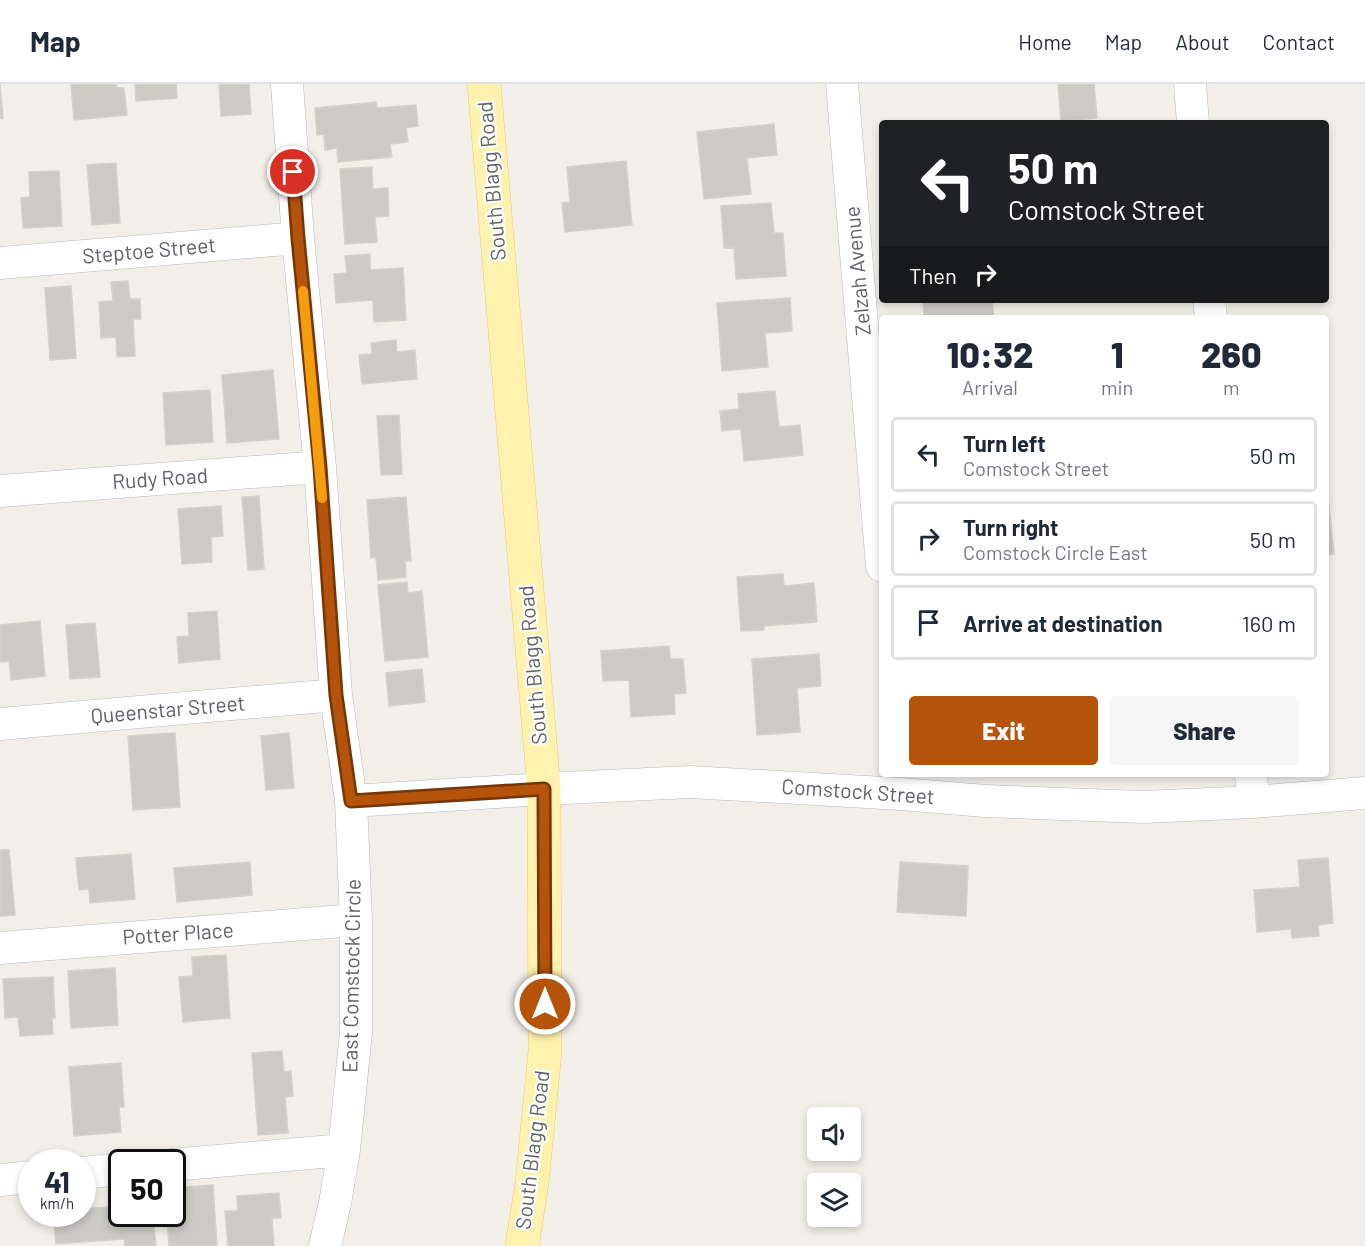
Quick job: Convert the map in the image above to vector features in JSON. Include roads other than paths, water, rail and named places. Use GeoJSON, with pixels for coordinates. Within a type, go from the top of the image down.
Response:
{"type":"FeatureCollection","features":[{"type":"Feature","properties":{"kind":"main road","name":"South Blagg Road"},"geometry":{"type":"LineString","coordinates":[[484,84],[544,789],[545,1052],[532,1183],[522,1246]]}},
{"type":"Feature","properties":{"kind":"street","name":"East Comstock Circle"},"geometry":{"type":"LineString","coordinates":[[287,84],[298,238],[320,467],[336,695],[351,801],[356,920],[356,1032],[344,1150],[326,1246]]}},
{"type":"Feature","properties":{"kind":"street","name":"Zelzah Avenue"},"geometry":{"type":"LineString","coordinates":[[842,84],[879,530]]}},
{"type":"Feature","properties":{"kind":"street"},"geometry":{"type":"LineString","coordinates":[[1190,84],[1193,120]]}},
{"type":"Feature","properties":{"kind":"street","name":"Steptoe Street"},"geometry":{"type":"LineString","coordinates":[[0,263],[298,238]]}},
{"type":"Feature","properties":{"kind":"street","name":"Rudy Road"},"geometry":{"type":"LineString","coordinates":[[0,491],[320,467]]}},
{"type":"Feature","properties":{"kind":"street","name":"Queenstar Street"},"geometry":{"type":"LineString","coordinates":[[0,724],[336,695]]}},
{"type":"Feature","properties":{"kind":"street","name":"Comstock Street"},"geometry":{"type":"LineString","coordinates":[[351,801],[690,782],[900,784],[985,801],[1144,807],[1252,788],[1365,793]]}},
{"type":"Feature","properties":{"kind":"street","name":"Potter Place"},"geometry":{"type":"LineString","coordinates":[[0,948],[356,920]]}},
{"type":"Feature","properties":{"kind":"street"},"geometry":{"type":"LineString","coordinates":[[186,1164],[344,1150]]}},
{"type":"Feature","properties":{"kind":"street"},"geometry":{"type":"LineString","coordinates":[[0,1180],[18,1178]]}}]}
